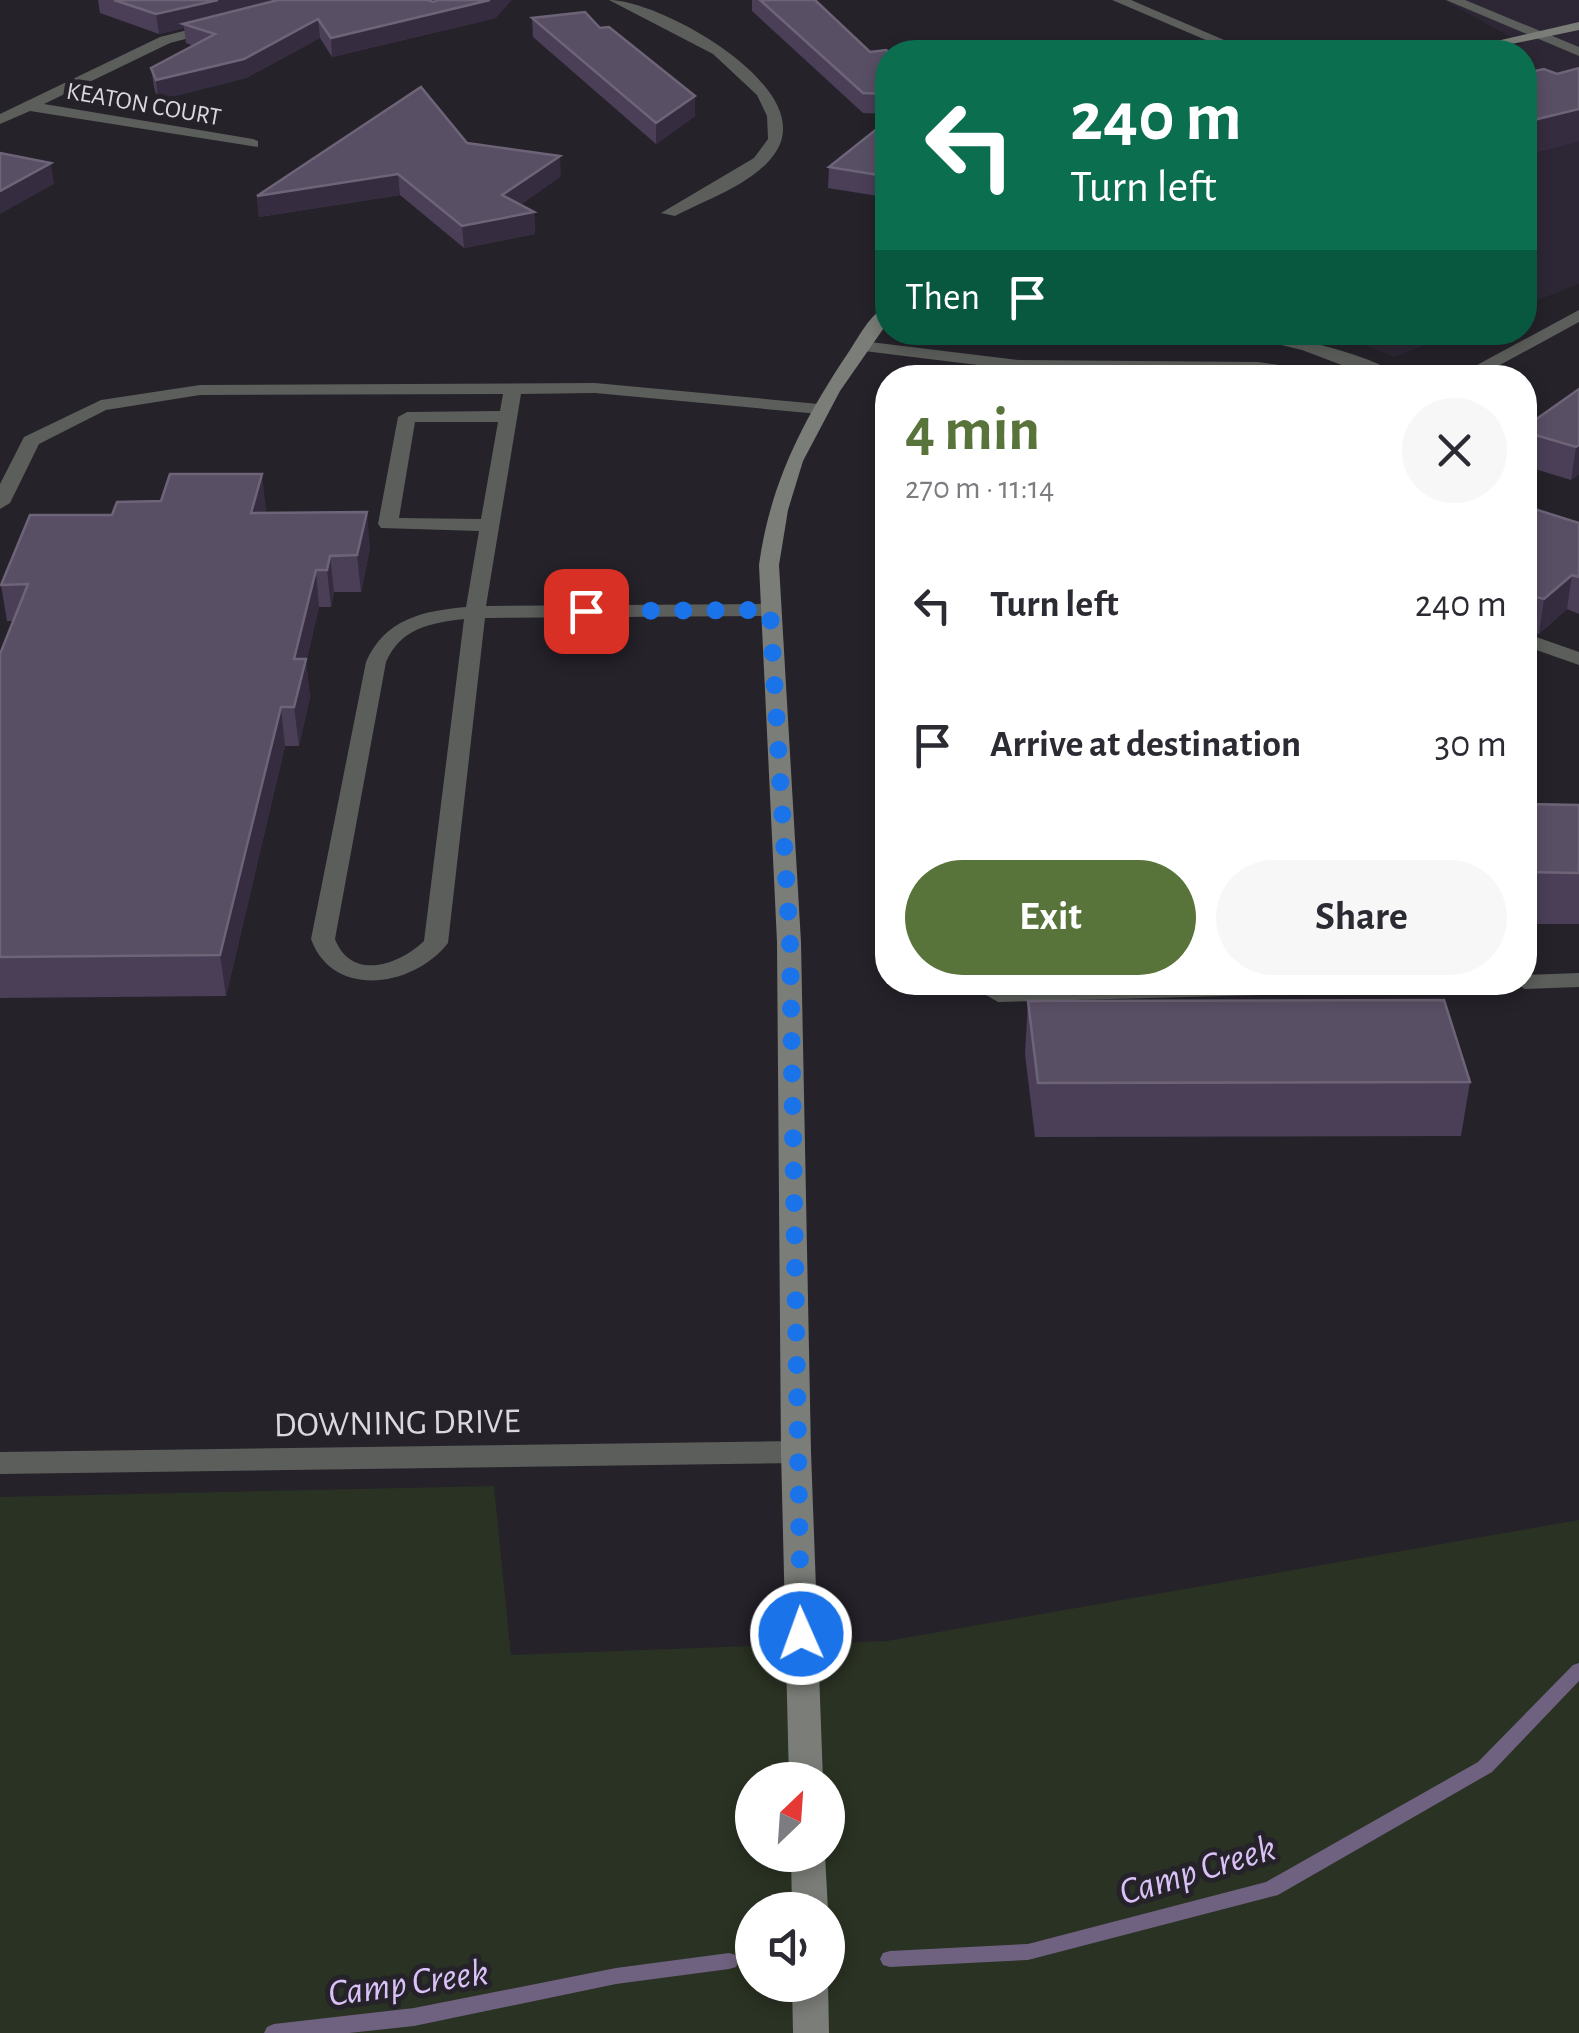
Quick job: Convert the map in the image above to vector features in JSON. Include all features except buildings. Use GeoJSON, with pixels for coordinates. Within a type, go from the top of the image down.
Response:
{"type":"FeatureCollection","features":[{"type":"Feature","properties":{"kind":"street"},"geometry":{"type":"LineString","coordinates":[[616,0],[672,22],[724,54],[765,97],[774,118],[775,139],[766,153],[741,174],[669,212]]}},
{"type":"Feature","properties":{"kind":"street"},"geometry":{"type":"LineString","coordinates":[[1119,0],[1216,40]]}},
{"type":"Feature","properties":{"kind":"street"},"geometry":{"type":"LineString","coordinates":[[1453,0],[1579,52]]}},
{"type":"Feature","properties":{"kind":"street"},"geometry":{"type":"LineString","coordinates":[[0,120],[165,40],[230,23]]}},
{"type":"Feature","properties":{"kind":"street"},"geometry":{"type":"LineString","coordinates":[[1517,40],[1579,26]]}},
{"type":"Feature","properties":{"kind":"street","name":"KEATON COURT"},"geometry":{"type":"LineString","coordinates":[[28,106],[252,144]]}},
{"type":"Feature","properties":{"kind":"street"},"geometry":{"type":"LineString","coordinates":[[1537,338],[1579,315]]}},
{"type":"Feature","properties":{"kind":"street"},"geometry":{"type":"LineString","coordinates":[[805,1762],[796,1452],[790,942],[770,610],[773,522],[786,474],[820,409],[875,329]]}},
{"type":"Feature","properties":{"kind":"street"},"geometry":{"type":"LineString","coordinates":[[1300,345],[1359,365]]}},
{"type":"Feature","properties":{"kind":"street"},"geometry":{"type":"LineString","coordinates":[[1486,365],[1523,345]]}},
{"type":"Feature","properties":{"kind":"street"},"geometry":{"type":"LineString","coordinates":[[862,346],[1011,365]]}},
{"type":"Feature","properties":{"kind":"street"},"geometry":{"type":"LineString","coordinates":[[1342,365],[1346,360]]}},
{"type":"Feature","properties":{"kind":"street"},"geometry":{"type":"LineString","coordinates":[[513,387],[475,612],[436,944],[413,964],[390,972],[337,966],[326,954],[323,938],[380,646],[408,623],[475,612],[770,610]]}},
{"type":"Feature","properties":{"kind":"street"},"geometry":{"type":"LineString","coordinates":[[0,503],[30,441],[101,405],[200,390],[595,388],[820,409]]}},
{"type":"Feature","properties":{"kind":"street"},"geometry":{"type":"LineString","coordinates":[[492,524],[388,524],[406,416],[507,416]]}},
{"type":"Feature","properties":{"kind":"street"},"geometry":{"type":"LineString","coordinates":[[1537,643],[1579,659]]}},
{"type":"Feature","properties":{"kind":"street"},"geometry":{"type":"LineString","coordinates":[[1537,982],[1579,980]]}},
{"type":"Feature","properties":{"kind":"street"},"geometry":{"type":"LineString","coordinates":[[998,996],[1025,995]]}},
{"type":"Feature","properties":{"kind":"street","name":"DOWNING DRIVE"},"geometry":{"type":"LineString","coordinates":[[0,1463],[796,1452]]}},
{"type":"Feature","properties":{"kind":"street"},"geometry":{"type":"LineString","coordinates":[[810,2002],[811,2033]]}},
{"type":"Feature","properties":{"kind":"shaded area"},"geometry":{"type":"Polygon","coordinates":[[[1444,0],[1579,0],[1579,284],[1537,300],[1537,40],[1516,40],[1444,0]]]}},
{"type":"Feature","properties":{"kind":"shaded area"},"geometry":{"type":"Polygon","coordinates":[[[1365,345],[1424,345],[1394,357],[1365,345]]]}},
{"type":"Feature","properties":{"kind":"green space"},"geometry":{"type":"Polygon","coordinates":[[[494,1486],[511,1655],[887,1641],[1579,1520],[1579,2033],[0,2033],[0,1497],[494,1486]]]}},
{"type":"Feature","properties":{"kind":"waterway","name":"Camp Creek"},"geometry":{"type":"LineString","coordinates":[[890,1959],[1028,1952],[1271,1889],[1485,1767],[1579,1670]]}},
{"type":"Feature","properties":{"kind":"waterway","name":"Camp Creek"},"geometry":{"type":"LineString","coordinates":[[274,2033],[414,2017],[616,1976],[729,1961]]}},
{"type":"Feature","properties":{"kind":"route"},"geometry":{"type":"LineString","coordinates":[[586,611],[770,610],[790,942],[801,1634]]}}]}
